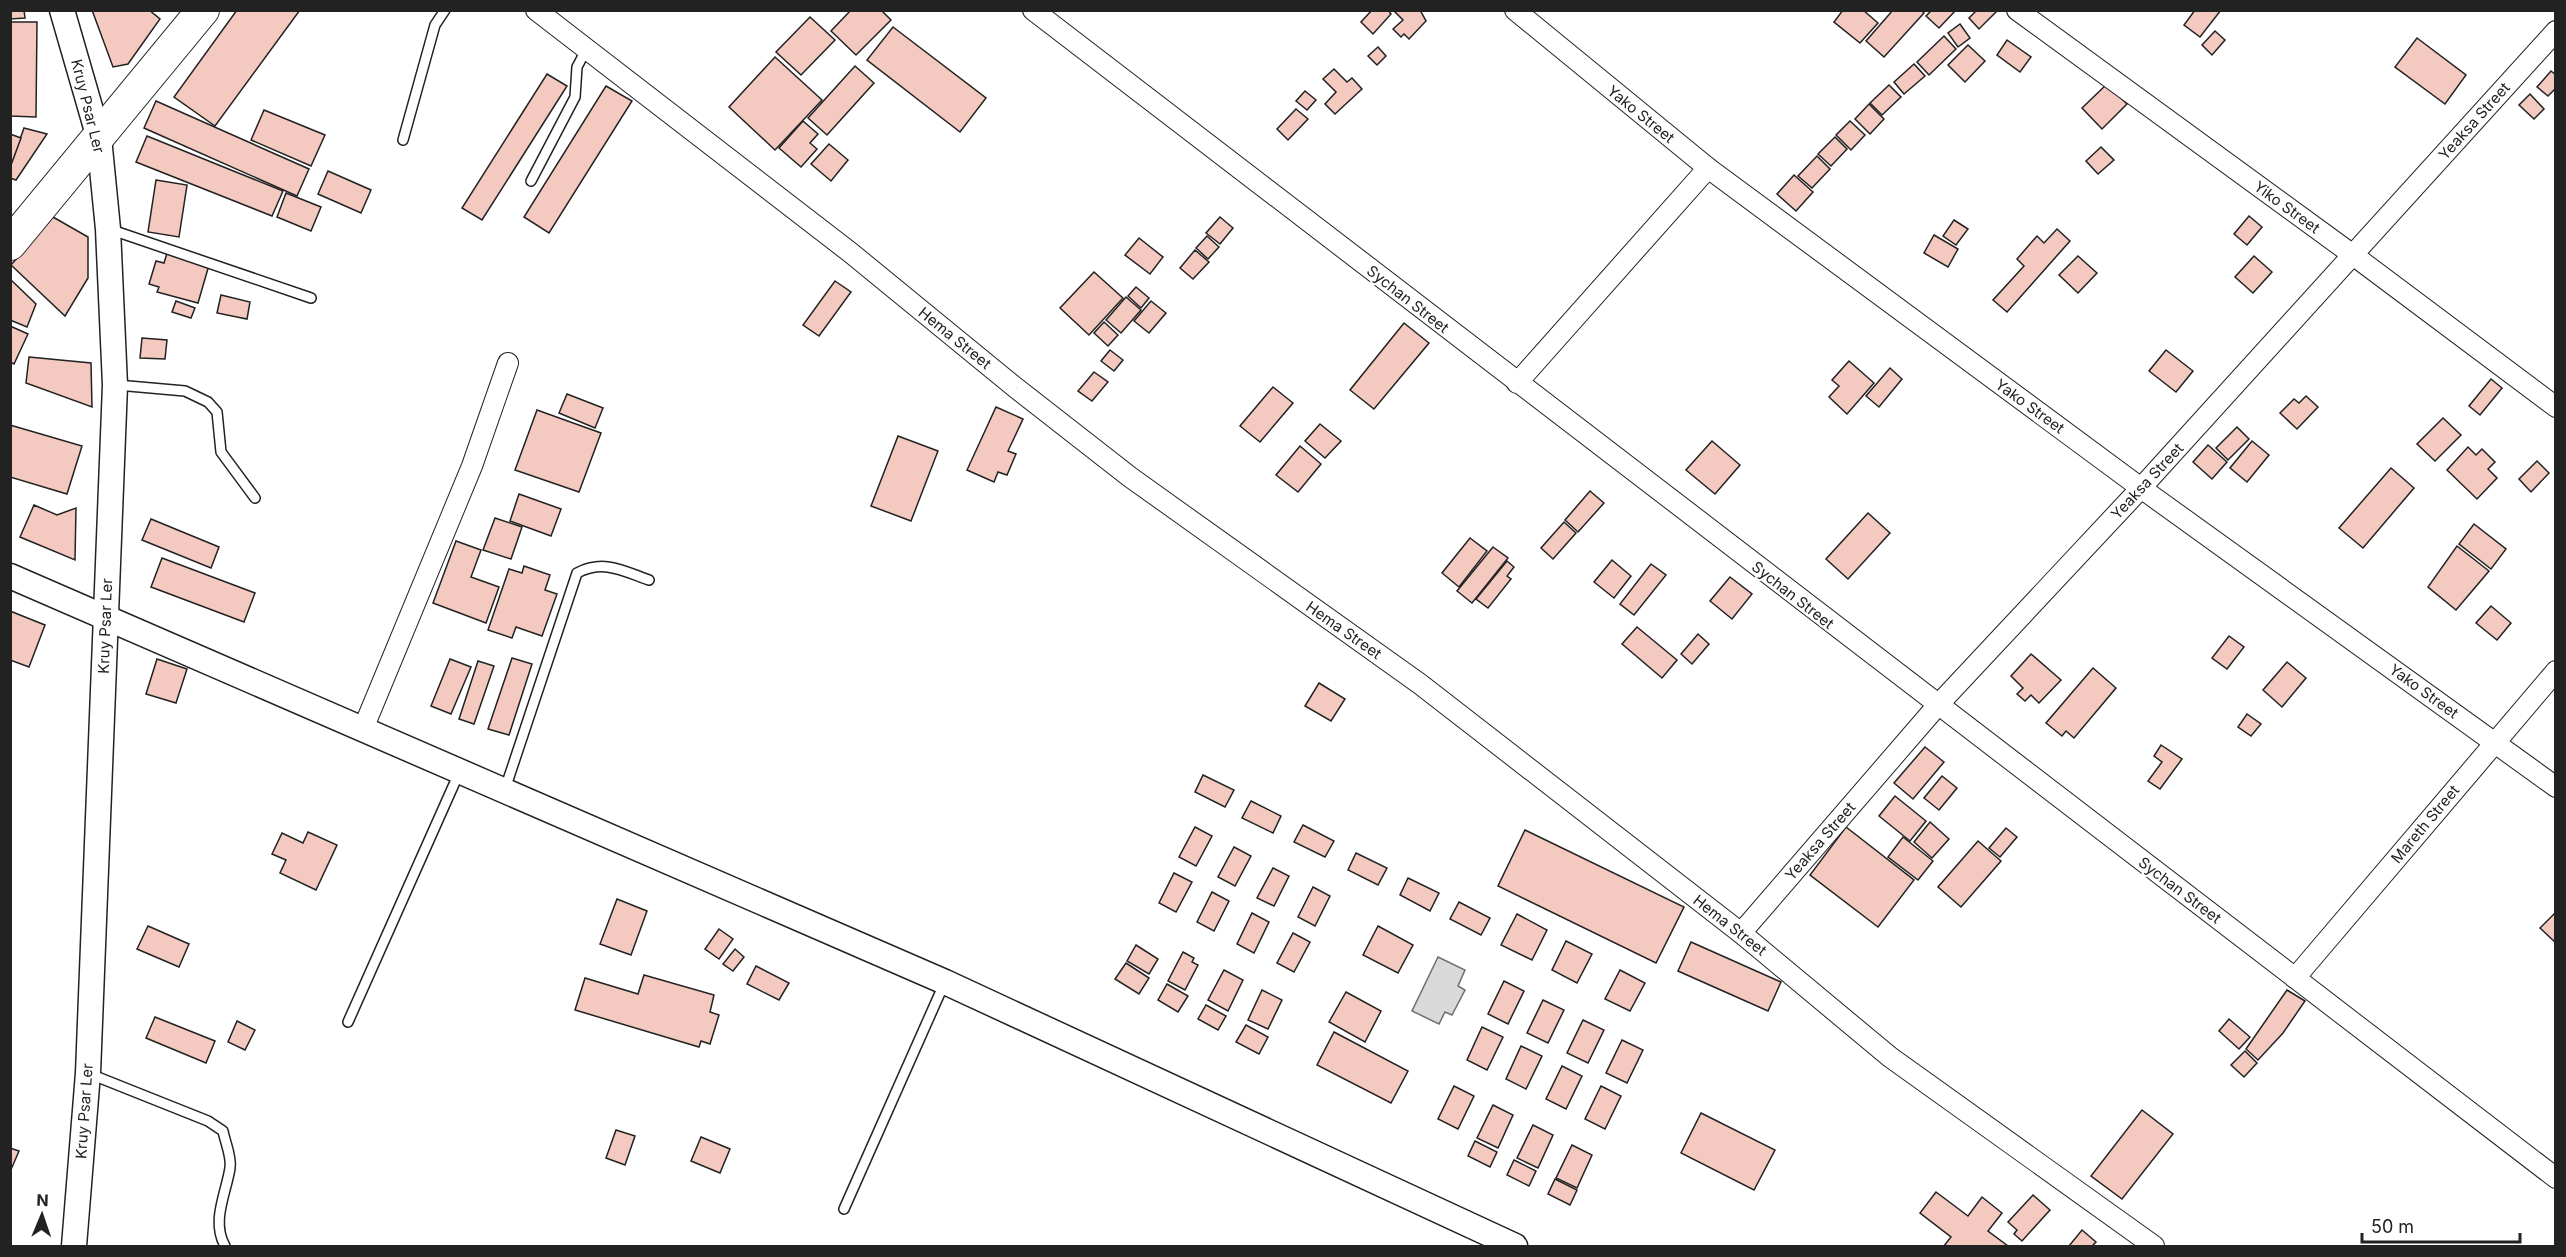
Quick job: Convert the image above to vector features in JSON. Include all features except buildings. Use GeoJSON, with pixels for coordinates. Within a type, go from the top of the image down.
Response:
{"type":"FeatureCollection","features":[{"type":"Feature","properties":{"kind":"highway"},"geometry":{"type":"LineString","coordinates":[[10,244],[203,10]]}},
{"type":"Feature","properties":{"kind":"street","name":"Kruy Psar Ler"},"geometry":{"type":"LineString","coordinates":[[62,10],[99,138],[108,229],[115,385],[88,1073],[74,1246]]}},
{"type":"Feature","properties":{"kind":"street","name":"Hema Street"},"geometry":{"type":"LineString","coordinates":[[536,10],[842,246],[1016,388],[1130,477],[1420,684],[1740,933],[1890,1057],[2154,1246]]}},
{"type":"Feature","properties":{"kind":"street","name":"Sychan Street"},"geometry":{"type":"LineString","coordinates":[[1033,10],[1937,706],[2556,1178]]}},
{"type":"Feature","properties":{"kind":"street","name":"Yako Street"},"geometry":{"type":"LineString","coordinates":[[1515,10],[1708,168],[2141,488],[2495,741],[2556,788]]}},
{"type":"Feature","properties":{"kind":"street","name":"Yiko Street"},"geometry":{"type":"LineString","coordinates":[[2017,10],[2353,255],[2556,407]]}},
{"type":"Feature","properties":{"kind":"street","name":"Yeaksa Street"},"geometry":{"type":"LineString","coordinates":[[1740,933],[1937,706],[2141,488],[2556,30]]}},
{"type":"Feature","properties":{"kind":"street"},"geometry":{"type":"LineString","coordinates":[[1518,383],[1708,168]]}},
{"type":"Feature","properties":{"kind":"street"},"geometry":{"type":"LineString","coordinates":[[363,729],[472,466],[508,363]]}},
{"type":"Feature","properties":{"kind":"street"},"geometry":{"type":"LineString","coordinates":[[10,576],[945,982],[1515,1246]]}},
{"type":"Feature","properties":{"kind":"street","name":"Mareth Street"},"geometry":{"type":"LineString","coordinates":[[2295,978],[2556,671]]}},
{"type":"Feature","properties":{"kind":"lane"},"geometry":{"type":"LineString","coordinates":[[403,140],[435,26],[445,10]]}},
{"type":"Feature","properties":{"kind":"lane"},"geometry":{"type":"LineString","coordinates":[[531,181],[575,97],[577,67],[586,50]]}},
{"type":"Feature","properties":{"kind":"lane"},"geometry":{"type":"LineString","coordinates":[[108,229],[311,298]]}},
{"type":"Feature","properties":{"kind":"lane"},"geometry":{"type":"LineString","coordinates":[[115,385],[185,391],[208,402],[217,412],[221,452],[255,498]]}},
{"type":"Feature","properties":{"kind":"lane"},"geometry":{"type":"LineString","coordinates":[[505,791],[578,573],[591,566],[608,566],[649,580]]}},
{"type":"Feature","properties":{"kind":"lane"},"geometry":{"type":"LineString","coordinates":[[348,1022],[460,771]]}},
{"type":"Feature","properties":{"kind":"lane"},"geometry":{"type":"LineString","coordinates":[[844,1209],[945,982]]}},
{"type":"Feature","properties":{"kind":"lane"},"geometry":{"type":"LineString","coordinates":[[88,1073],[208,1121],[223,1131],[231,1166],[219,1213],[221,1240],[225,1246]]}},
{"type":"Feature","properties":{"kind":"shaded area"},"geometry":{"type":"Polygon","coordinates":[[[1438,957],[1465,970],[1458,986],[1465,990],[1452,1015],[1445,1012],[1439,1024],[1412,1011],[1438,957]]]}}]}
